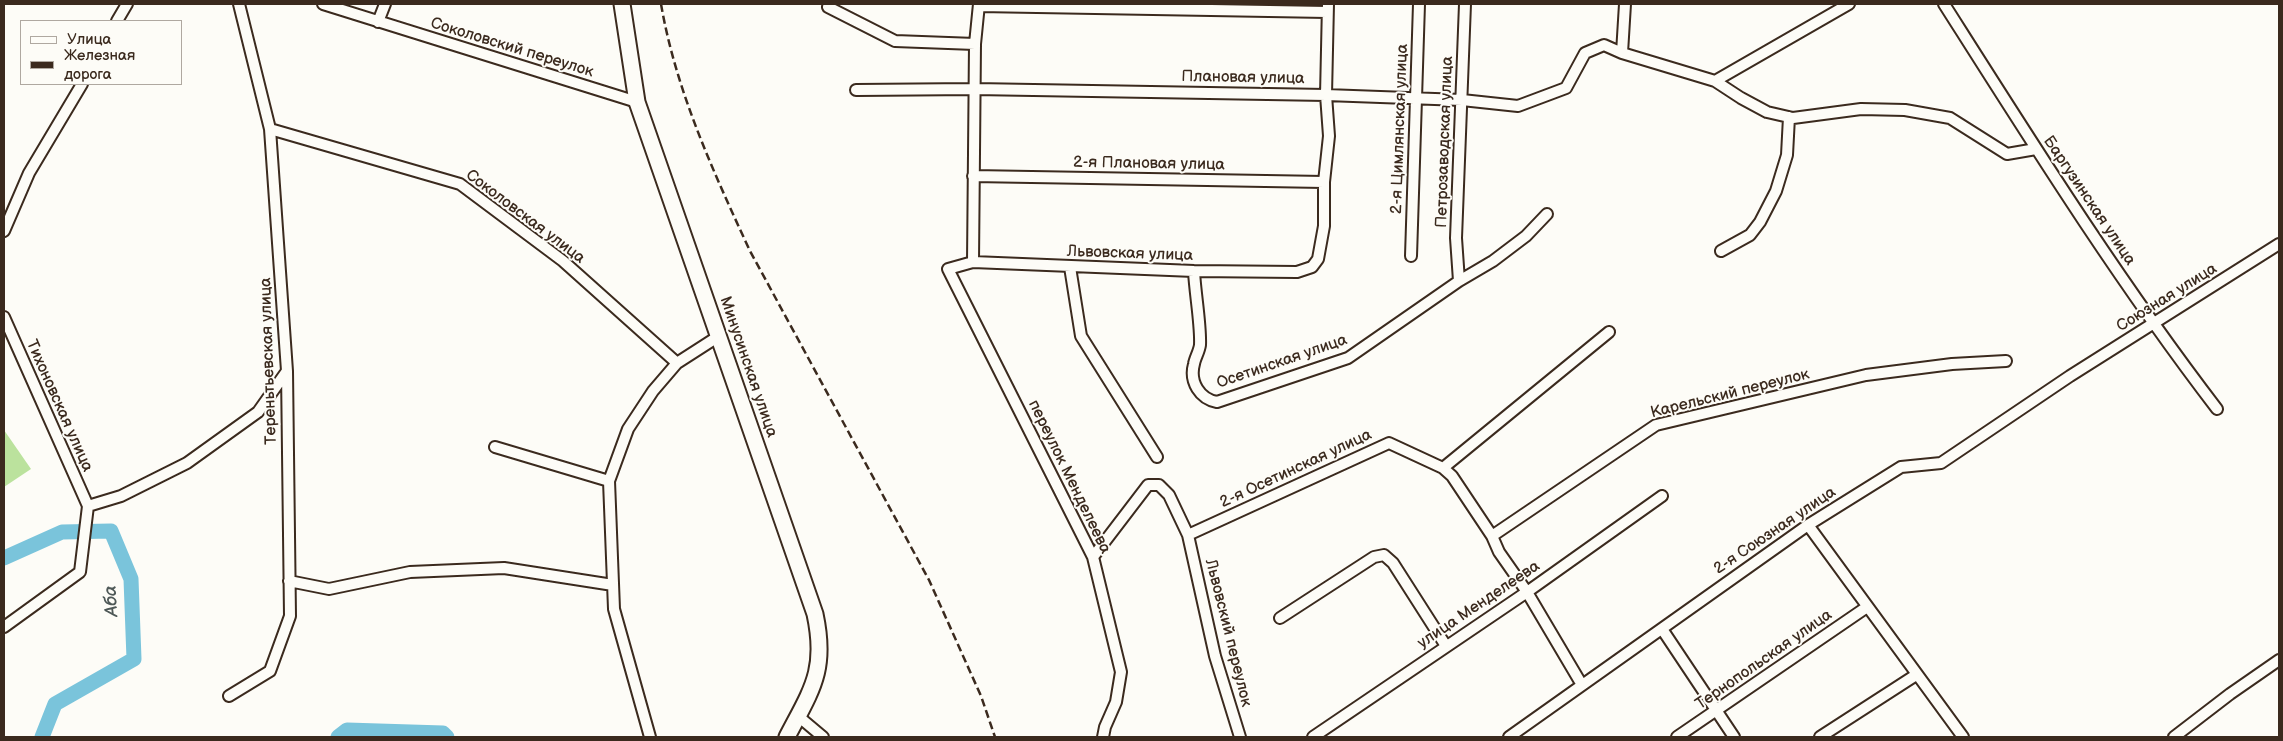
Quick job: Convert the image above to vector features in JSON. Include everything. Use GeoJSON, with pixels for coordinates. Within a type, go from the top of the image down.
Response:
{"type":"FeatureCollection","features":[{"type":"Feature","properties":{"kind":"main road","name":"Минусинская улица"},"geometry":{"type":"LineString","coordinates":[[622,4],[638,102],[792,545],[815,614],[820,636],[820,659],[814,686],[787,737]]}},
{"type":"Feature","properties":{"kind":"street"},"geometry":{"type":"LineString","coordinates":[[118,20],[127,4]]}},
{"type":"Feature","properties":{"kind":"street","name":"Тереньтьевская улица"},"geometry":{"type":"LineString","coordinates":[[229,696],[270,670],[290,616],[287,371],[270,129],[239,4]]}},
{"type":"Feature","properties":{"kind":"street","name":"Соколовский переулок"},"geometry":{"type":"LineString","coordinates":[[323,4],[638,102]]}},
{"type":"Feature","properties":{"kind":"street"},"geometry":{"type":"LineString","coordinates":[[378,22],[385,4]]}},
{"type":"Feature","properties":{"kind":"street","name":"2-я Цимлянская улица"},"geometry":{"type":"LineString","coordinates":[[1412,256],[1419,4]]}},
{"type":"Feature","properties":{"kind":"street","name":"Петрозаводская улица"},"geometry":{"type":"LineString","coordinates":[[1459,281],[1456,238],[1465,4]]}},
{"type":"Feature","properties":{"kind":"street"},"geometry":{"type":"LineString","coordinates":[[1625,4],[1622,54],[1715,80],[1741,98],[1767,112],[1789,117],[1861,109],[1905,110],[1950,118],[2007,154],[2036,149]]}},
{"type":"Feature","properties":{"kind":"street"},"geometry":{"type":"LineString","coordinates":[[1715,80],[1849,4]]}},
{"type":"Feature","properties":{"kind":"street","name":"Баргузинская улица"},"geometry":{"type":"LineString","coordinates":[[1944,4],[2036,149],[2154,324],[2217,409]]}},
{"type":"Feature","properties":{"kind":"street"},"geometry":{"type":"LineString","coordinates":[[973,262],[975,44],[979,5],[1327,8],[1326,95],[1329,136],[1324,182]]}},
{"type":"Feature","properties":{"kind":"street"},"geometry":{"type":"LineString","coordinates":[[828,7],[895,40],[975,44]]}},
{"type":"Feature","properties":{"kind":"street","name":"Плановая улица"},"geometry":{"type":"LineString","coordinates":[[856,90],[975,89],[1326,95],[1462,100],[1518,106],[1566,88],[1585,54],[1604,44],[1622,54]]}},
{"type":"Feature","properties":{"kind":"street"},"geometry":{"type":"LineString","coordinates":[[4,231],[30,173],[81,85]]}},
{"type":"Feature","properties":{"kind":"street"},"geometry":{"type":"LineString","coordinates":[[1721,251],[1750,235],[1760,222],[1776,191],[1787,154],[1789,117]]}},
{"type":"Feature","properties":{"kind":"street","name":"Соколовская улица"},"geometry":{"type":"LineString","coordinates":[[270,129],[460,184],[563,261],[677,363]]}},
{"type":"Feature","properties":{"kind":"street","name":"2-я Плановая улица"},"geometry":{"type":"LineString","coordinates":[[973,176],[1324,182]]}},
{"type":"Feature","properties":{"kind":"street","name":"Львовская улица"},"geometry":{"type":"LineString","coordinates":[[948,269],[973,262],[1194,271],[1297,272],[1312,267],[1318,260],[1324,226],[1324,182]]}},
{"type":"Feature","properties":{"kind":"street","name":"Осетинская улица"},"geometry":{"type":"LineString","coordinates":[[1194,271],[1200,346],[1193,366],[1194,380],[1198,392],[1208,400],[1217,402],[1348,358],[1459,281],[1493,261],[1526,236],[1547,214]]}},
{"type":"Feature","properties":{"kind":"street","name":"Союзная улица"},"geometry":{"type":"LineString","coordinates":[[2070,376],[2279,244]]}},
{"type":"Feature","properties":{"kind":"street"},"geometry":{"type":"LineString","coordinates":[[1070,267],[1082,336],[1157,457]]}},
{"type":"Feature","properties":{"kind":"street","name":"переулок Менделеева"},"geometry":{"type":"LineString","coordinates":[[948,269],[1093,557],[1121,672],[1116,702],[1105,727],[1103,737]]}},
{"type":"Feature","properties":{"kind":"street","name":"Тихоновская улица"},"geometry":{"type":"LineString","coordinates":[[4,317],[88,506]]}},
{"type":"Feature","properties":{"kind":"street"},"geometry":{"type":"LineString","coordinates":[[1582,685],[1527,592],[1499,552],[1492,536],[1452,476],[1443,468],[1609,332]]}},
{"type":"Feature","properties":{"kind":"street"},"geometry":{"type":"LineString","coordinates":[[650,737],[617,622],[613,585],[609,481],[622,442],[631,424],[653,391],[677,363],[719,336]]}},
{"type":"Feature","properties":{"kind":"street","name":"Карельский переулок"},"geometry":{"type":"LineString","coordinates":[[1492,536],[1656,425],[1866,375],[1952,364],[2006,361]]}},
{"type":"Feature","properties":{"kind":"street"},"geometry":{"type":"LineString","coordinates":[[4,627],[80,572],[88,506],[121,496],[187,464],[258,412],[287,371]]}},
{"type":"Feature","properties":{"kind":"street","name":"2-я Союзная улица"},"geometry":{"type":"LineString","coordinates":[[1516,735],[1582,685],[1808,525],[1901,468],[1941,463],[2070,376]]}},
{"type":"Feature","properties":{"kind":"street","name":"2-я Осетинская улица"},"geometry":{"type":"LineString","coordinates":[[1188,535],[1389,443],[1443,468]]}},
{"type":"Feature","properties":{"kind":"street"},"geometry":{"type":"LineString","coordinates":[[495,447],[609,481]]}},
{"type":"Feature","properties":{"kind":"street","name":"Львовский переулок"},"geometry":{"type":"LineString","coordinates":[[1093,557],[1148,485],[1158,485],[1169,495],[1188,535],[1215,656],[1240,737]]}},
{"type":"Feature","properties":{"kind":"street","name":"улица Менделеева"},"geometry":{"type":"LineString","coordinates":[[1313,737],[1527,592],[1662,496]]}},
{"type":"Feature","properties":{"kind":"street"},"geometry":{"type":"LineString","coordinates":[[1808,525],[1963,737]]}},
{"type":"Feature","properties":{"kind":"street"},"geometry":{"type":"LineString","coordinates":[[1280,618],[1374,557],[1384,555],[1393,563],[1446,646]]}},
{"type":"Feature","properties":{"kind":"street"},"geometry":{"type":"LineString","coordinates":[[289,580],[329,589],[410,572],[504,568],[613,585]]}},
{"type":"Feature","properties":{"kind":"street","name":"Тернопольская улица"},"geometry":{"type":"LineString","coordinates":[[1677,737],[1718,711],[1867,607]]}},
{"type":"Feature","properties":{"kind":"street"},"geometry":{"type":"LineString","coordinates":[[1662,629],[1734,737]]}},
{"type":"Feature","properties":{"kind":"street"},"geometry":{"type":"LineString","coordinates":[[2174,737],[2230,694],[2279,660]]}},
{"type":"Feature","properties":{"kind":"street"},"geometry":{"type":"LineString","coordinates":[[1820,737],[1916,675]]}},
{"type":"Feature","properties":{"kind":"street"},"geometry":{"type":"LineString","coordinates":[[798,716],[823,737]]}},
{"type":"Feature","properties":{"kind":"green space"},"geometry":{"type":"Polygon","coordinates":[[[4,430],[31,469],[4,487],[4,430]]]}},
{"type":"Feature","properties":{"kind":"waterway","name":"Аба"},"geometry":{"type":"LineString","coordinates":[[4,558],[62,532],[111,531],[131,579],[134,659],[55,704],[42,737]]}},
{"type":"Feature","properties":{"kind":"waterway","name":"Аба"},"geometry":{"type":"LineString","coordinates":[[338,737],[347,730],[443,733],[447,737]]}},
{"type":"Feature","properties":{"kind":"railway"},"geometry":{"type":"LineString","coordinates":[[661,4],[676,68],[686,99],[697,130],[736,221],[750,251],[929,580],[981,696],[995,737]]}}]}
